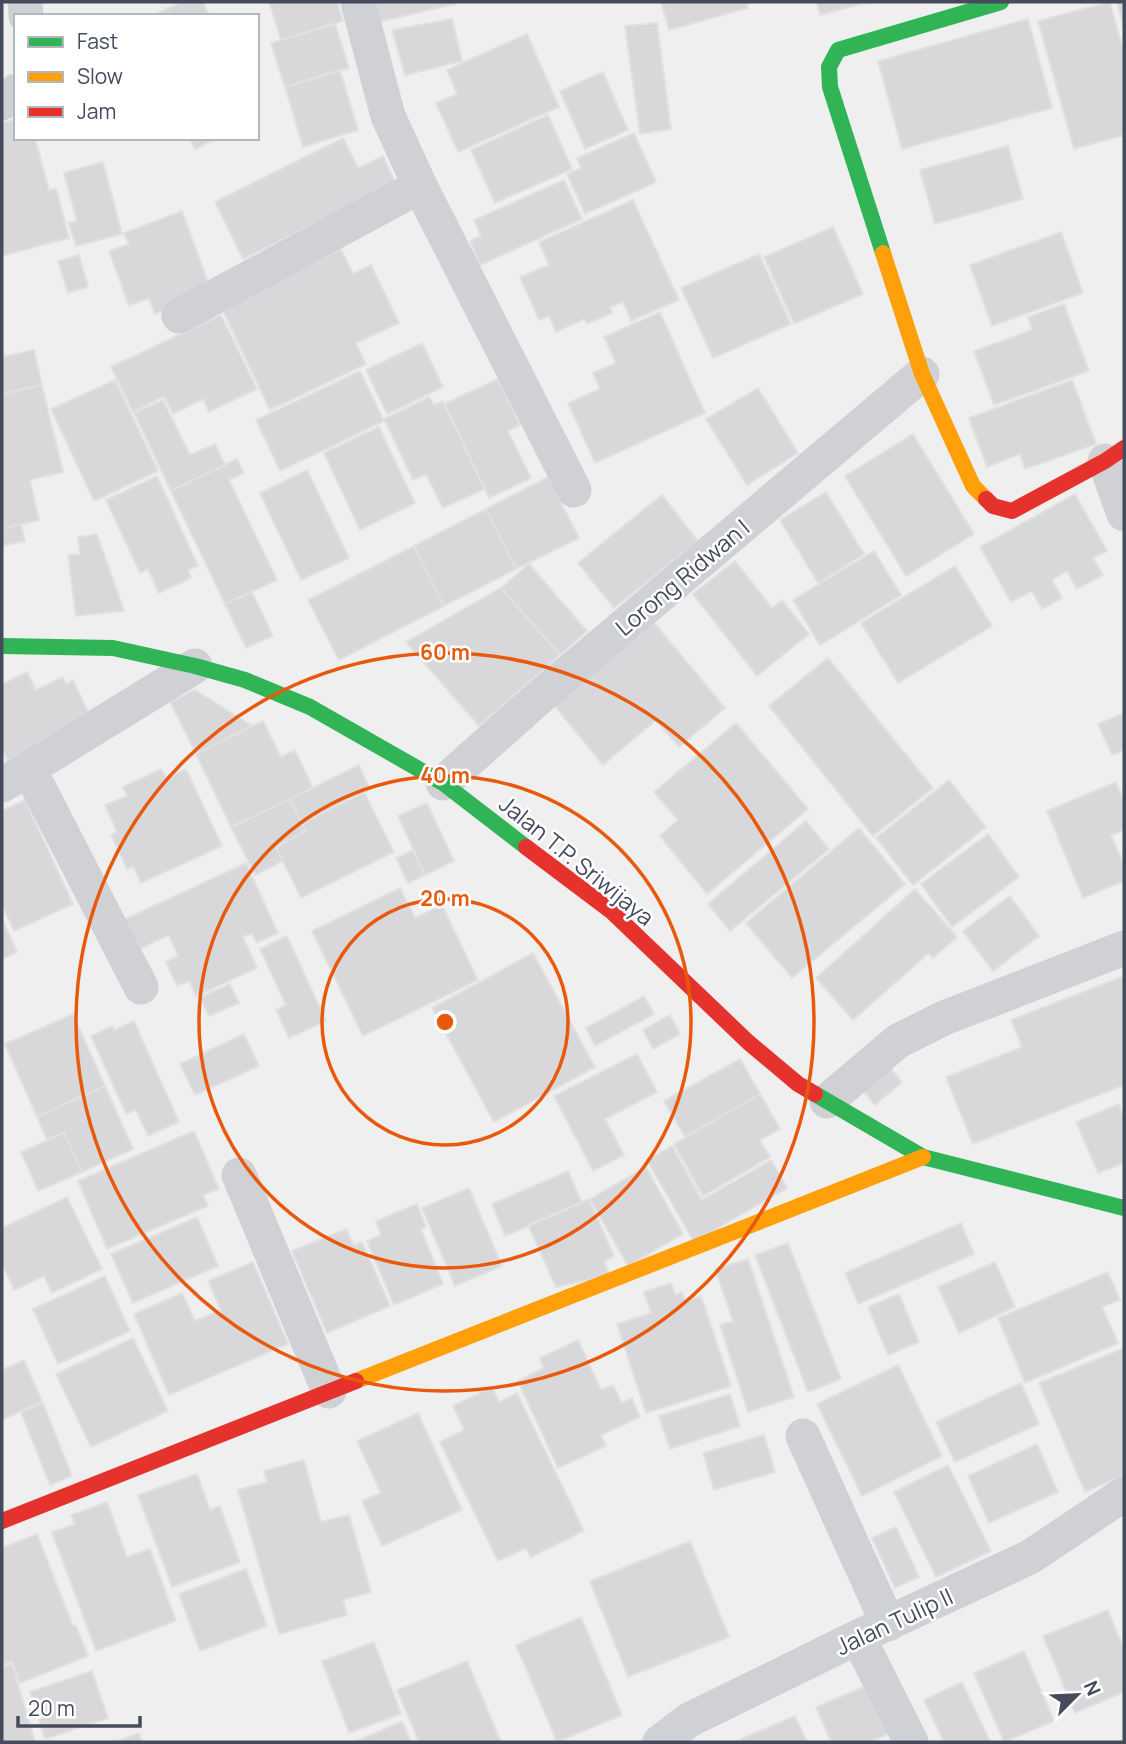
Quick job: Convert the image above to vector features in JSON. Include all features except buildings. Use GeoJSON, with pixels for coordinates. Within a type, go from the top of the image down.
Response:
{"type":"FeatureCollection","features":[{"type":"Feature","properties":{"kind":"street"},"geometry":{"type":"LineString","coordinates":[[358,2],[388,116],[420,186],[574,490]]}},
{"type":"Feature","properties":{"kind":"street"},"geometry":{"type":"LineString","coordinates":[[1001,2],[838,50],[829,66],[830,87],[922,374],[973,486],[993,506],[1012,511],[1115,454],[1124,514]]}},
{"type":"Feature","properties":{"kind":"street"},"geometry":{"type":"LineString","coordinates":[[179,316],[420,186]]}},
{"type":"Feature","properties":{"kind":"street","name":"Lorong Ridwan I"},"geometry":{"type":"LineString","coordinates":[[443,783],[542,695],[922,374]]}},
{"type":"Feature","properties":{"kind":"street","name":"Jalan T.P. Sriwijaya"},"geometry":{"type":"LineString","coordinates":[[2,646],[113,648],[245,680],[310,707],[443,783],[611,911],[748,1042],[798,1084],[923,1157],[1124,1209]]}},
{"type":"Feature","properties":{"kind":"street"},"geometry":{"type":"LineString","coordinates":[[141,987],[15,777],[195,666]]}},
{"type":"Feature","properties":{"kind":"street"},"geometry":{"type":"LineString","coordinates":[[827,1101],[898,1041],[944,1018],[1124,948]]}},
{"type":"Feature","properties":{"kind":"street"},"geometry":{"type":"LineString","coordinates":[[2,1521],[923,1157]]}},
{"type":"Feature","properties":{"kind":"street"},"geometry":{"type":"LineString","coordinates":[[239,1175],[329,1391]]}},
{"type":"Feature","properties":{"kind":"street"},"geometry":{"type":"LineString","coordinates":[[803,1436],[911,1742]]}},
{"type":"Feature","properties":{"kind":"street","name":"Jalan Tulip II"},"geometry":{"type":"LineString","coordinates":[[660,1742],[695,1731],[873,1630],[1030,1557],[1124,1494]]}},
{"type":"Feature","properties":{"kind":"traffic: fast"},"geometry":{"type":"LineString","coordinates":[[883,253],[830,87],[829,67],[838,50],[1001,2]]}},
{"type":"Feature","properties":{"kind":"traffic: fast"},"geometry":{"type":"LineString","coordinates":[[2,646],[113,648],[245,680],[310,707],[443,783],[526,847]]}},
{"type":"Feature","properties":{"kind":"traffic: fast"},"geometry":{"type":"LineString","coordinates":[[815,1094],[923,1157],[1124,1208]]}},
{"type":"Feature","properties":{"kind":"traffic: slow"},"geometry":{"type":"LineString","coordinates":[[883,253],[922,374],[973,486],[986,499]]}},
{"type":"Feature","properties":{"kind":"traffic: slow"},"geometry":{"type":"LineString","coordinates":[[356,1381],[923,1157]]}},
{"type":"Feature","properties":{"kind":"traffic: jam"},"geometry":{"type":"LineString","coordinates":[[986,499],[993,506],[1012,511],[1124,448]]}},
{"type":"Feature","properties":{"kind":"traffic: jam"},"geometry":{"type":"LineString","coordinates":[[526,847],[611,911],[748,1042],[798,1084],[815,1094]]}},
{"type":"Feature","properties":{"kind":"traffic: jam"},"geometry":{"type":"LineString","coordinates":[[2,1521],[356,1381]]}}]}
